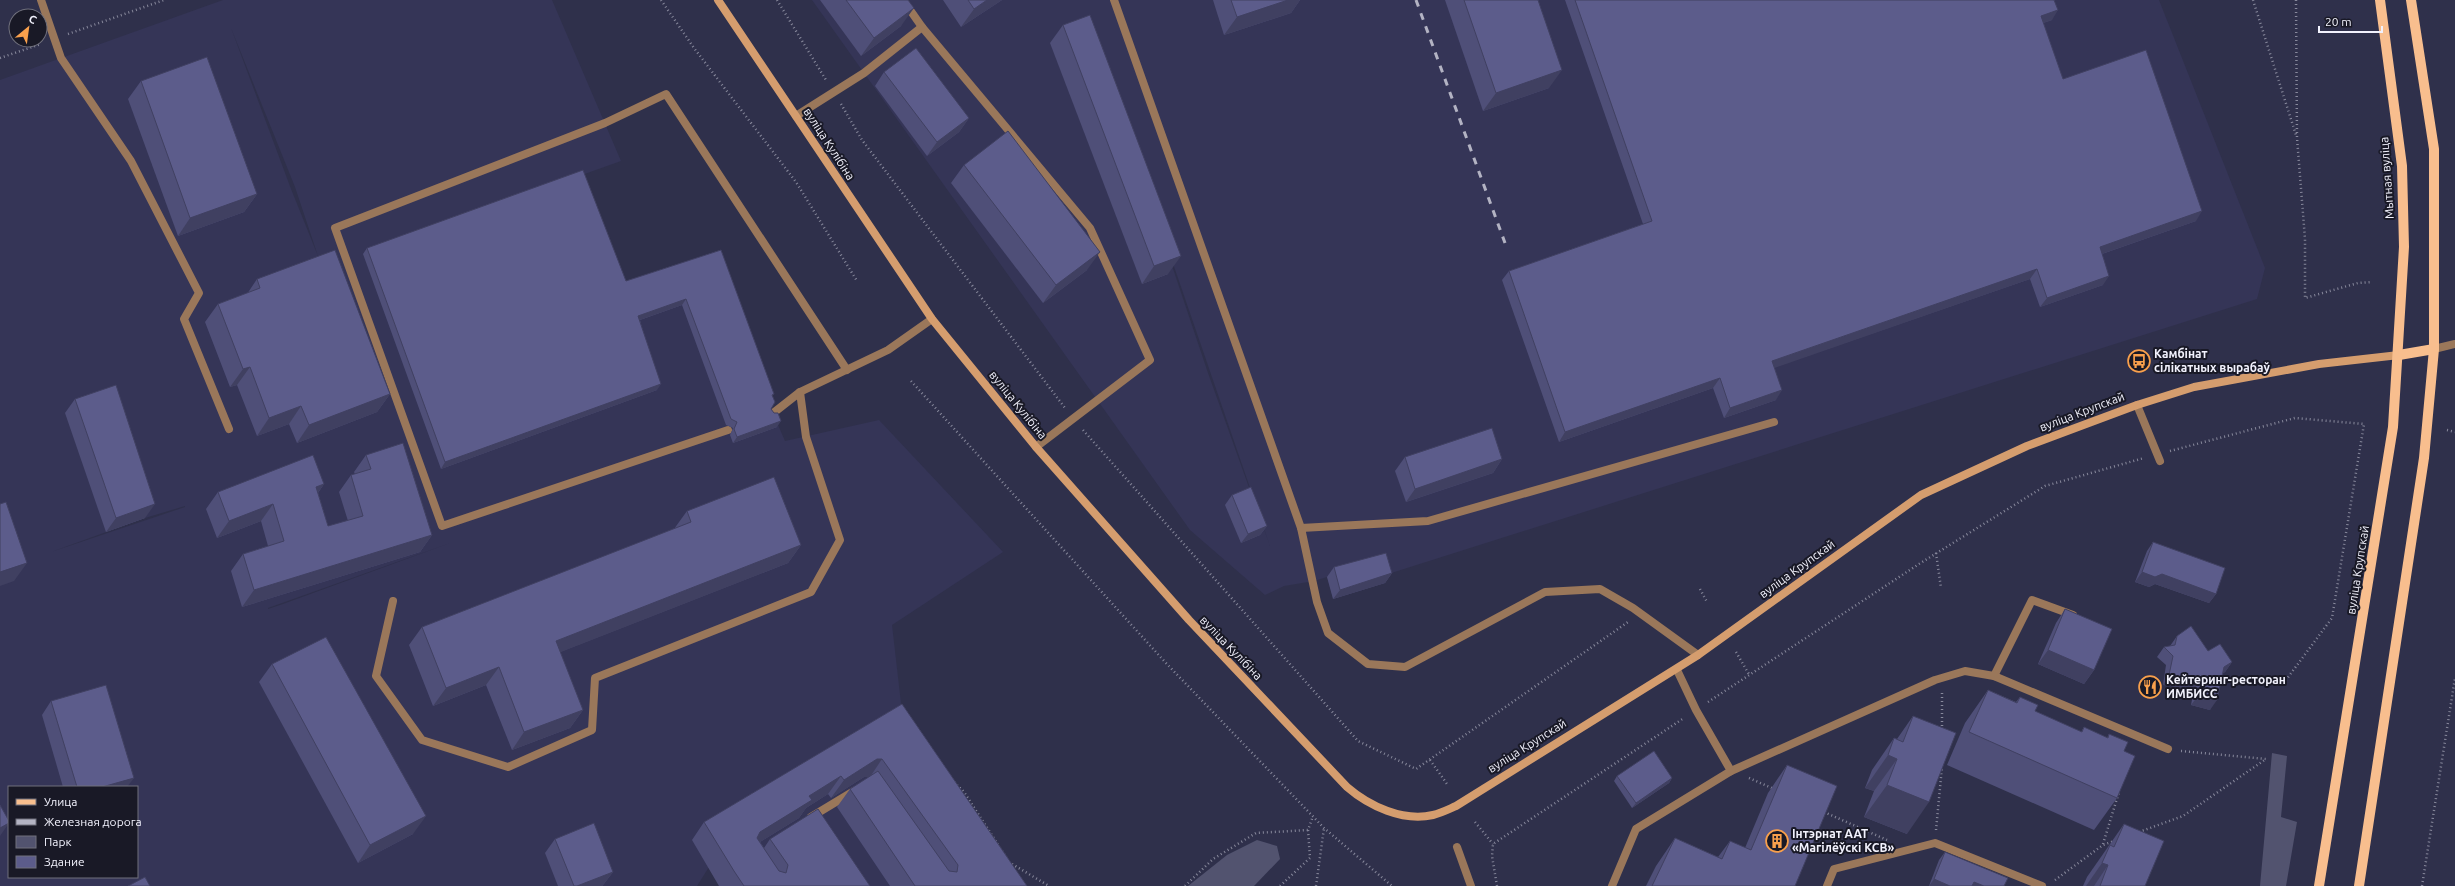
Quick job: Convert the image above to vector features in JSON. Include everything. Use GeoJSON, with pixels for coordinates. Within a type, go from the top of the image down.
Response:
{"type":"FeatureCollection","features":[{"type":"Feature","properties":{"kind":"main road","name":"вуліца Кулібіна"},"geometry":{"type":"LineString","coordinates":[[718,0],[932,319],[1036,447],[1189,620],[1347,787]]}},
{"type":"Feature","properties":{"kind":"main road","name":"Мытная вуліца"},"geometry":{"type":"LineString","coordinates":[[2380,0],[2402,166],[2404,247],[2399,355]]}},
{"type":"Feature","properties":{"kind":"main road"},"geometry":{"type":"LineString","coordinates":[[2359,886],[2424,458],[2434,349],[2434,149],[2411,0]]}},
{"type":"Feature","properties":{"kind":"main road"},"geometry":{"type":"LineString","coordinates":[[2399,355],[2434,349]]}},
{"type":"Feature","properties":{"kind":"main road","name":"вуліца Крупскай"},"geometry":{"type":"LineString","coordinates":[[1347,787],[1359,797],[1399,815],[1432,815],[1456,806],[1677,670],[1922,495],[2026,446],[2137,405],[2194,386],[2318,364],[2399,355],[2393,427],[2319,886]]}},
{"type":"Feature","properties":{"kind":"street"},"geometry":{"type":"LineString","coordinates":[[41,0],[61,58],[131,161],[199,293],[184,319],[229,429]]}},
{"type":"Feature","properties":{"kind":"street"},"geometry":{"type":"LineString","coordinates":[[903,0],[922,27],[1090,228],[1150,360],[1036,447]]}},
{"type":"Feature","properties":{"kind":"street"},"geometry":{"type":"LineString","coordinates":[[1114,0],[1301,528],[1317,602],[1328,633],[1368,664],[1405,667],[1545,592],[1600,589],[1640,614],[1698,655]]}},
{"type":"Feature","properties":{"kind":"street"},"geometry":{"type":"LineString","coordinates":[[796,116],[864,73],[922,27]]}},
{"type":"Feature","properties":{"kind":"street"},"geometry":{"type":"LineString","coordinates":[[728,430],[442,526],[335,228],[605,123],[666,94],[847,370]]}},
{"type":"Feature","properties":{"kind":"street"},"geometry":{"type":"LineString","coordinates":[[772,414],[800,392],[888,350],[932,319]]}},
{"type":"Feature","properties":{"kind":"street"},"geometry":{"type":"LineString","coordinates":[[2434,349],[2455,344]]}},
{"type":"Feature","properties":{"kind":"street"},"geometry":{"type":"LineString","coordinates":[[393,601],[376,676],[422,740],[508,767],[592,730],[594,678],[811,592],[840,540],[806,437],[800,392]]}},
{"type":"Feature","properties":{"kind":"street"},"geometry":{"type":"LineString","coordinates":[[2137,405],[2158,458]]}},
{"type":"Feature","properties":{"kind":"street"},"geometry":{"type":"LineString","coordinates":[[1301,528],[1428,521],[1774,422]]}},
{"type":"Feature","properties":{"kind":"street"},"geometry":{"type":"LineString","coordinates":[[1994,676],[2032,600],[2083,619]]}},
{"type":"Feature","properties":{"kind":"street"},"geometry":{"type":"LineString","coordinates":[[1677,670],[1696,710],[1732,771]]}},
{"type":"Feature","properties":{"kind":"street"},"geometry":{"type":"LineString","coordinates":[[1612,886],[1636,829],[1732,771],[1942,678],[1965,671],[1994,676],[2168,749]]}},
{"type":"Feature","properties":{"kind":"street"},"geometry":{"type":"LineString","coordinates":[[801,824],[815,819],[861,786]]}},
{"type":"Feature","properties":{"kind":"street"},"geometry":{"type":"LineString","coordinates":[[1827,886],[1834,869],[1935,843],[2042,886]]}},
{"type":"Feature","properties":{"kind":"street"},"geometry":{"type":"LineString","coordinates":[[1456,847],[1471,886]]}},
{"type":"Feature","properties":{"kind":"path"},"geometry":{"type":"LineString","coordinates":[[0,58],[164,0]]}},
{"type":"Feature","properties":{"kind":"path"},"geometry":{"type":"LineString","coordinates":[[662,0],[694,48],[796,182],[857,281]]}},
{"type":"Feature","properties":{"kind":"path"},"geometry":{"type":"LineString","coordinates":[[2253,0],[2296,138]]}},
{"type":"Feature","properties":{"kind":"path"},"geometry":{"type":"LineString","coordinates":[[2296,0],[2296,138],[2305,239],[2305,298],[2358,283],[2372,282]]}},
{"type":"Feature","properties":{"kind":"path"},"geometry":{"type":"LineString","coordinates":[[910,381],[1165,662],[1324,828],[1392,886]]}},
{"type":"Feature","properties":{"kind":"path"},"geometry":{"type":"LineString","coordinates":[[1493,844],[1936,553],[2045,486],[2158,458],[2295,418],[2364,424],[2332,618],[2286,680]]}},
{"type":"Feature","properties":{"kind":"path"},"geometry":{"type":"LineString","coordinates":[[2447,430],[2455,432]]}},
{"type":"Feature","properties":{"kind":"path"},"geometry":{"type":"LineString","coordinates":[[1936,553],[1941,588]]}},
{"type":"Feature","properties":{"kind":"path"},"geometry":{"type":"LineString","coordinates":[[1700,589],[1707,602]]}},
{"type":"Feature","properties":{"kind":"path"},"geometry":{"type":"LineString","coordinates":[[1416,769],[1640,614]]}},
{"type":"Feature","properties":{"kind":"path"},"geometry":{"type":"LineString","coordinates":[[1736,652],[1750,676]]}},
{"type":"Feature","properties":{"kind":"path"},"geometry":{"type":"LineString","coordinates":[[1942,678],[1942,738]]}},
{"type":"Feature","properties":{"kind":"path"},"geometry":{"type":"LineString","coordinates":[[2422,886],[2455,678]]}},
{"type":"Feature","properties":{"kind":"path"},"geometry":{"type":"LineString","coordinates":[[2132,834],[2183,816],[2266,759],[2168,749]]}},
{"type":"Feature","properties":{"kind":"path"},"geometry":{"type":"LineString","coordinates":[[1430,760],[1447,784]]}},
{"type":"Feature","properties":{"kind":"path"},"geometry":{"type":"LineString","coordinates":[[1935,843],[1942,760]]}},
{"type":"Feature","properties":{"kind":"path"},"geometry":{"type":"LineString","coordinates":[[1732,771],[1781,793]]}},
{"type":"Feature","properties":{"kind":"path"},"geometry":{"type":"LineString","coordinates":[[954,781],[964,792],[1012,863],[1014,871]]}},
{"type":"Feature","properties":{"kind":"path"},"geometry":{"type":"LineString","coordinates":[[2103,845],[2120,787]]}},
{"type":"Feature","properties":{"kind":"path"},"geometry":{"type":"LineString","coordinates":[[1817,808],[1909,850]]}},
{"type":"Feature","properties":{"kind":"path"},"geometry":{"type":"LineString","coordinates":[[1280,886],[1310,858],[1308,830],[1313,816]]}},
{"type":"Feature","properties":{"kind":"path"},"geometry":{"type":"LineString","coordinates":[[1475,822],[1493,844],[1492,856],[1497,886]]}},
{"type":"Feature","properties":{"kind":"path"},"geometry":{"type":"LineString","coordinates":[[1316,886],[1324,828]]}},
{"type":"Feature","properties":{"kind":"path"},"geometry":{"type":"LineString","coordinates":[[1185,886],[1213,859],[1256,833],[1308,830]]}},
{"type":"Feature","properties":{"kind":"path"},"geometry":{"type":"LineString","coordinates":[[2052,881],[2103,845],[2118,840]]}},
{"type":"Feature","properties":{"kind":"path"},"geometry":{"type":"LineString","coordinates":[[1012,863],[1048,886]]}},
{"type":"Feature","properties":{"kind":"shaded area"},"geometry":{"type":"Polygon","coordinates":[[[223,0],[552,0],[621,161],[579,176],[621,287],[669,270],[768,402],[785,441],[879,420],[1003,552],[892,625],[902,712],[1002,886],[720,886],[709,867],[697,886],[0,886],[0,80],[223,0]],[[231,28],[291,189],[318,256],[295,187],[231,28]],[[185,507],[145,518],[51,552],[185,507]],[[453,542],[268,608],[268,609],[283,604],[453,542]]]}},
{"type":"Feature","properties":{"kind":"shaded area"},"geometry":{"type":"Polygon","coordinates":[[[812,0],[2159,0],[2265,268],[2257,299],[1385,575],[1333,598],[1327,577],[1314,581],[1284,586],[1265,595],[1190,530],[812,0]],[[1099,48],[1208,373],[1270,546],[1099,48]]]}},
{"type":"Feature","properties":{"kind":"green space"},"geometry":{"type":"Polygon","coordinates":[[[2272,753],[2287,756],[2281,817],[2297,822],[2286,886],[2260,886],[2272,753]]]}},
{"type":"Feature","properties":{"kind":"green space"},"geometry":{"type":"Polygon","coordinates":[[[1257,840],[1277,846],[1280,859],[1254,886],[1188,886],[1227,855],[1257,840]]]}},
{"type":"Feature","properties":{"kind":"building"},"geometry":{"type":"Polygon","coordinates":[[[846,0],[908,0],[914,8],[874,38],[846,0]]]}},
{"type":"Feature","properties":{"kind":"building"},"geometry":{"type":"Polygon","coordinates":[[[968,0],[987,0],[974,9],[968,0]]]}},
{"type":"Feature","properties":{"kind":"building"},"geometry":{"type":"Polygon","coordinates":[[[1231,0],[1288,0],[1237,17],[1231,0]]]}},
{"type":"Feature","properties":{"kind":"building"},"geometry":{"type":"Polygon","coordinates":[[[1464,0],[1538,0],[1562,70],[1496,93],[1464,0]]]}},
{"type":"Feature","properties":{"kind":"building"},"geometry":{"type":"Polygon","coordinates":[[[1575,0],[2054,0],[2058,10],[2041,16],[2063,79],[2146,50],[2202,211],[2100,247],[2109,276],[2047,298],[2037,269],[1772,361],[1782,390],[1730,408],[1720,378],[1565,432],[1509,271],[1652,221],[1575,0]]]}},
{"type":"Feature","properties":{"kind":"building"},"geometry":{"type":"Polygon","coordinates":[[[1090,15],[1181,256],[1154,266],[1063,25],[1090,15]]]}},
{"type":"Feature","properties":{"kind":"building"},"geometry":{"type":"Polygon","coordinates":[[[916,48],[969,118],[937,142],[884,72],[916,48]]]}},
{"type":"Feature","properties":{"kind":"building"},"geometry":{"type":"Polygon","coordinates":[[[207,57],[257,194],[190,218],[141,81],[207,57]]]}},
{"type":"Feature","properties":{"kind":"building"},"geometry":{"type":"Polygon","coordinates":[[[1008,131],[1100,252],[1056,285],[964,165],[1008,131]]]}},
{"type":"Feature","properties":{"kind":"building"},"geometry":{"type":"Polygon","coordinates":[[[583,170],[626,281],[721,250],[774,394],[772,395],[775,402],[771,409],[774,413],[778,413],[781,421],[737,437],[734,429],[737,422],[731,419],[686,299],[638,316],[661,384],[445,462],[367,248],[583,170]]]}},
{"type":"Feature","properties":{"kind":"building"},"geometry":{"type":"Polygon","coordinates":[[[335,250],[390,394],[309,425],[301,406],[269,418],[250,367],[243,369],[218,304],[260,288],[257,279],[335,250]]]}},
{"type":"Feature","properties":{"kind":"building"},"geometry":{"type":"Polygon","coordinates":[[[116,385],[155,504],[116,518],[75,399],[116,385]]]}},
{"type":"Feature","properties":{"kind":"building"},"geometry":{"type":"Polygon","coordinates":[[[1492,428],[1502,459],[1415,489],[1405,457],[1492,428]]]}},
{"type":"Feature","properties":{"kind":"building"},"geometry":{"type":"Polygon","coordinates":[[[403,443],[432,535],[254,590],[243,554],[284,541],[273,504],[229,521],[218,492],[313,455],[324,484],[316,487],[328,526],[363,516],[351,475],[371,469],[366,455],[403,443]]]}},
{"type":"Feature","properties":{"kind":"building"},"geometry":{"type":"Polygon","coordinates":[[[774,477],[801,545],[556,641],[583,710],[524,732],[499,667],[446,688],[422,627],[691,522],[687,511],[774,477]]]}},
{"type":"Feature","properties":{"kind":"building"},"geometry":{"type":"Polygon","coordinates":[[[1251,487],[1267,526],[1248,534],[1232,495],[1251,487]]]}},
{"type":"Feature","properties":{"kind":"building"},"geometry":{"type":"Polygon","coordinates":[[[6,502],[27,563],[0,572],[0,504],[6,502]]]}},
{"type":"Feature","properties":{"kind":"building"},"geometry":{"type":"Polygon","coordinates":[[[2153,542],[2225,568],[2216,594],[2162,574],[2155,577],[2142,572],[2153,542]]]}},
{"type":"Feature","properties":{"kind":"building"},"geometry":{"type":"Polygon","coordinates":[[[1386,553],[1392,573],[1340,590],[1334,567],[1386,553]]]}},
{"type":"Feature","properties":{"kind":"building"},"geometry":{"type":"Polygon","coordinates":[[[2065,609],[2112,629],[2094,670],[2048,650],[2065,609]]]}},
{"type":"Feature","properties":{"kind":"building"},"geometry":{"type":"Polygon","coordinates":[[[2191,626],[2208,651],[2220,644],[2232,662],[2224,667],[2217,700],[2198,696],[2201,680],[2169,675],[2173,656],[2164,647],[2175,645],[2177,636],[2191,626]]]}},
{"type":"Feature","properties":{"kind":"building"},"geometry":{"type":"Polygon","coordinates":[[[326,637],[426,816],[370,845],[272,664],[326,637]]]}},
{"type":"Feature","properties":{"kind":"building"},"geometry":{"type":"Polygon","coordinates":[[[106,685],[134,778],[106,786],[77,786],[51,701],[106,685]]]}},
{"type":"Feature","properties":{"kind":"building"},"geometry":{"type":"Polygon","coordinates":[[[1988,690],[2017,703],[2020,697],[2038,705],[2035,711],[2082,732],[2084,727],[2108,738],[2109,734],[2128,742],[2124,751],[2135,756],[2117,798],[1969,732],[1988,690]]]}},
{"type":"Feature","properties":{"kind":"building"},"geometry":{"type":"Polygon","coordinates":[[[902,704],[1027,886],[915,886],[850,789],[878,771],[949,871],[957,872],[958,865],[882,759],[877,759],[844,780],[841,776],[809,796],[812,800],[760,832],[757,838],[779,871],[786,873],[788,865],[770,839],[818,809],[870,886],[744,886],[704,822],[902,704]]]}},
{"type":"Feature","properties":{"kind":"building"},"geometry":{"type":"Polygon","coordinates":[[[1913,716],[1956,733],[1929,802],[1887,785],[1897,759],[1888,755],[1894,738],[1903,742],[1913,716]]]}},
{"type":"Feature","properties":{"kind":"building"},"geometry":{"type":"Polygon","coordinates":[[[1654,751],[1672,778],[1636,803],[1617,776],[1654,751]]]}},
{"type":"Feature","properties":{"kind":"building"},"geometry":{"type":"Polygon","coordinates":[[[1787,765],[1837,786],[1795,886],[1652,886],[1675,838],[1722,859],[1730,841],[1751,850],[1787,765]]]}},
{"type":"Feature","properties":{"kind":"building"},"geometry":{"type":"Polygon","coordinates":[[[0,805],[8,819],[8,824],[0,828],[0,805]]]}},
{"type":"Feature","properties":{"kind":"building"},"geometry":{"type":"Polygon","coordinates":[[[594,823],[613,872],[574,886],[555,839],[594,823]]]}},
{"type":"Feature","properties":{"kind":"building"},"geometry":{"type":"Polygon","coordinates":[[[2124,824],[2164,841],[2145,886],[2100,886],[2108,865],[2102,863],[2110,845],[2114,847],[2124,824]]]}},
{"type":"Feature","properties":{"kind":"building"},"geometry":{"type":"Polygon","coordinates":[[[1945,852],[2008,878],[2004,886],[1984,886],[1974,882],[1972,886],[1950,886],[1934,879],[1945,852]]]}},
{"type":"Feature","properties":{"kind":"building"},"geometry":{"type":"Polygon","coordinates":[[[145,877],[150,886],[128,886],[145,877]]]}},
{"type":"Feature","properties":{"kind":"railway"},"geometry":{"type":"LineString","coordinates":[[1416,0],[1505,243]]}},
{"type":"Feature","properties":{"kind":"place","name":"Камбінат сілікатных вырабаў"},"geometry":{"type":"Point","coordinates":[2139,361]}},
{"type":"Feature","properties":{"kind":"place","name":"Кейтеринг-ресторан ИМБИСС"},"geometry":{"type":"Point","coordinates":[2150,687]}},
{"type":"Feature","properties":{"kind":"place","name":"Інтэрнат ААТ «Магілёўскі КСВ»"},"geometry":{"type":"Point","coordinates":[1777,841]}}]}
